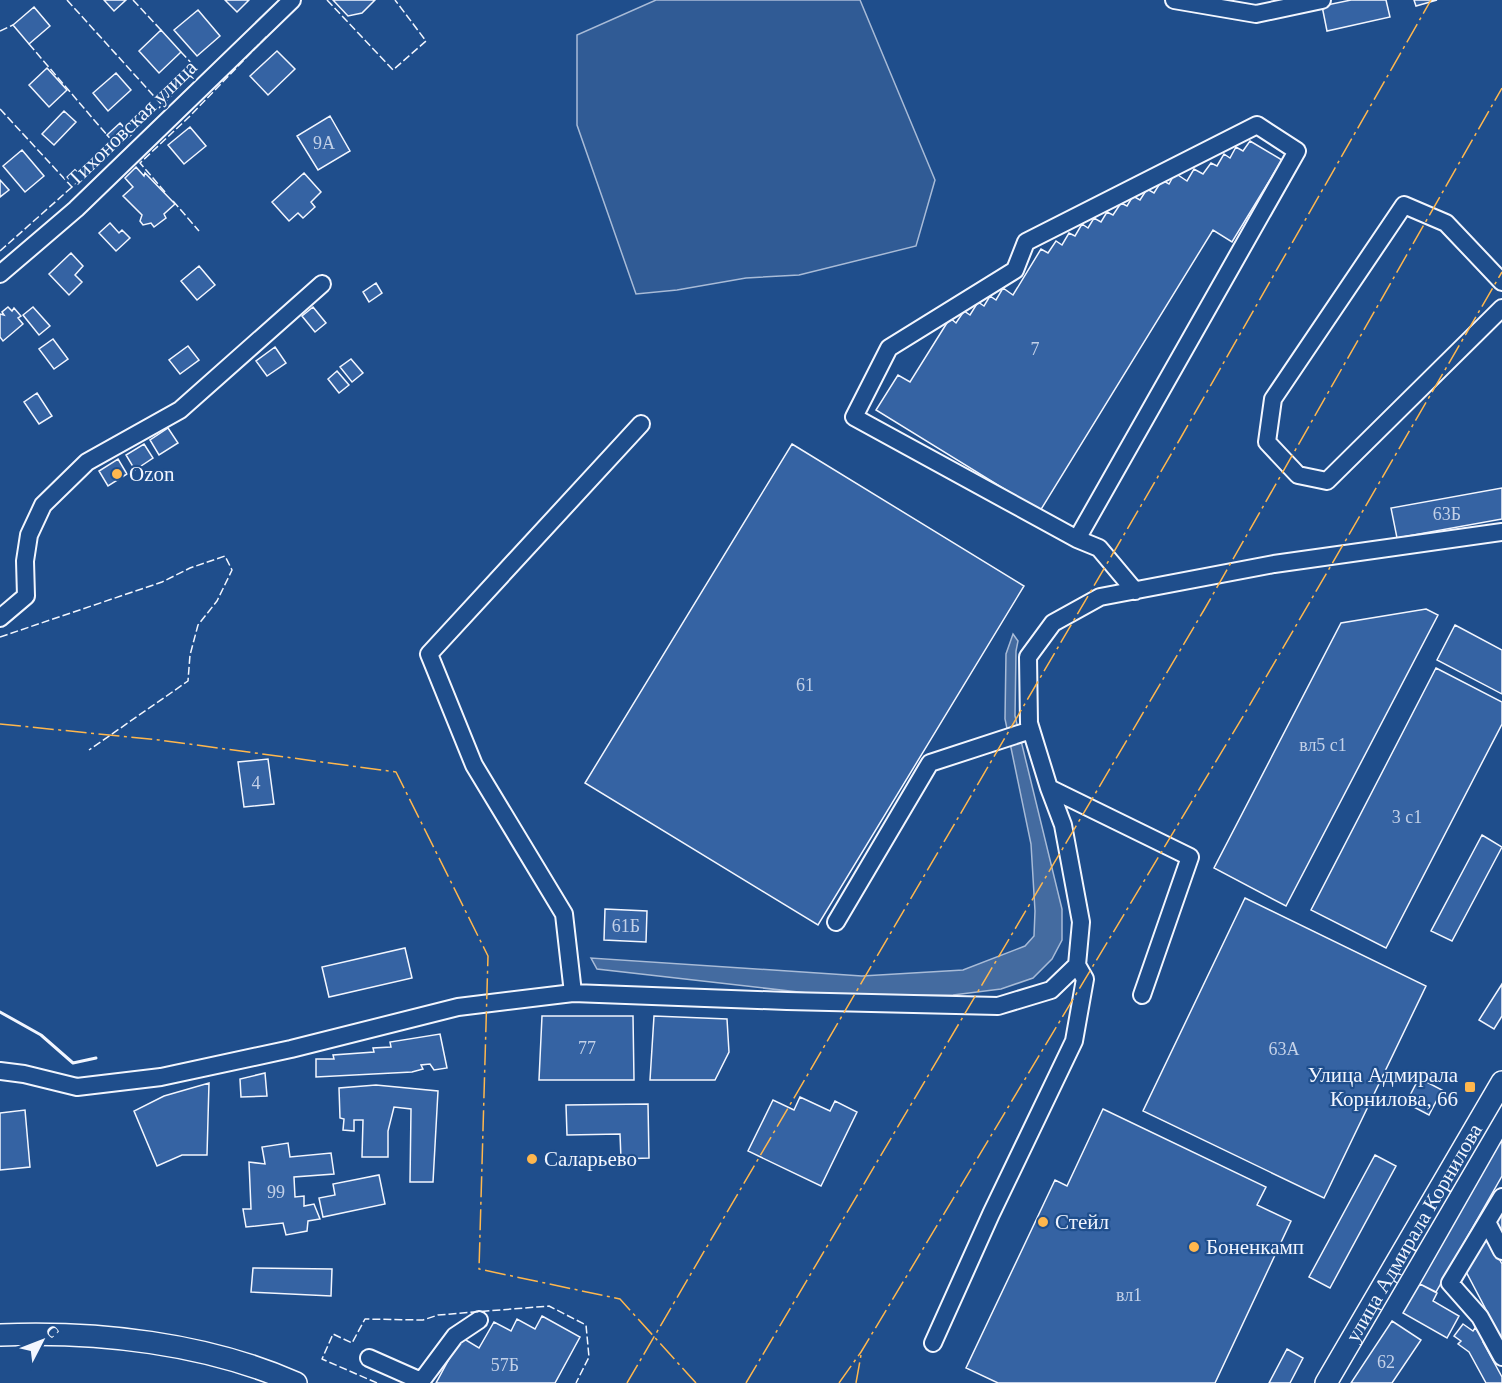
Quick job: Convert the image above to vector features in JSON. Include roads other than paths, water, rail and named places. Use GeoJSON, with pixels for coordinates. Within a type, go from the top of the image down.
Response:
{"type":"FeatureCollection","features":[{"type":"Feature","properties":{"kind":"main road","name":"улица Адмирала Корнилова"},"geometry":{"type":"LineString","coordinates":[[1326,1383],[1502,1082]]}},
{"type":"Feature","properties":{"kind":"main road"},"geometry":{"type":"LineString","coordinates":[[0,1335],[87,1335],[149,1342],[230,1361],[296,1383]]}},
{"type":"Feature","properties":{"kind":"street","name":"Тихоновская улица"},"geometry":{"type":"LineString","coordinates":[[0,274],[76,209],[292,0]]}},
{"type":"Feature","properties":{"kind":"street"},"geometry":{"type":"LineString","coordinates":[[1174,0],[1256,14],[1322,0]]}},
{"type":"Feature","properties":{"kind":"street"},"geometry":{"type":"LineString","coordinates":[[1077,539],[1297,151],[1257,125],[1026,242],[1016,270],[889,348],[854,417],[1077,539],[1099,549],[1135,591]]}},
{"type":"Feature","properties":{"kind":"street"},"geometry":{"type":"LineString","coordinates":[[1502,282],[1446,223],[1404,205],[1273,399],[1267,442],[1298,475],[1327,481],[1502,308]]}},
{"type":"Feature","properties":{"kind":"street"},"geometry":{"type":"LineString","coordinates":[[0,618],[26,596],[25,561],[29,535],[43,505],[87,462],[180,410],[322,284]]}},
{"type":"Feature","properties":{"kind":"street"},"geometry":{"type":"LineString","coordinates":[[573,993],[564,914],[474,765],[429,654],[641,424]]}},
{"type":"Feature","properties":{"kind":"street"},"geometry":{"type":"LineString","coordinates":[[933,1342],[1074,1041],[1085,979],[1077,965],[1081,922],[1063,825],[1029,723],[1028,657],[1053,623],[1101,597],[1274,564],[1502,532]]}},
{"type":"Feature","properties":{"kind":"street"},"geometry":{"type":"LineString","coordinates":[[836,922],[930,763],[1031,730]]}},
{"type":"Feature","properties":{"kind":"street"},"geometry":{"type":"LineString","coordinates":[[1049,788],[1190,857],[1142,995]]}},
{"type":"Feature","properties":{"kind":"street"},"geometry":{"type":"LineString","coordinates":[[0,1071],[24,1074],[77,1087],[160,1077],[291,1049],[458,1007],[573,993],[787,1001],[998,1005],[1051,990],[1077,965]]}},
{"type":"Feature","properties":{"kind":"street"},"geometry":{"type":"LineString","coordinates":[[0,1058],[24,1074]]}},
{"type":"Feature","properties":{"kind":"street"},"geometry":{"type":"LineString","coordinates":[[1502,1197],[1450,1283],[1480,1317],[1502,1357]]}},
{"type":"Feature","properties":{"kind":"street"},"geometry":{"type":"LineString","coordinates":[[1487,1222],[1502,1251]]}},
{"type":"Feature","properties":{"kind":"street"},"geometry":{"type":"LineString","coordinates":[[369,1358],[421,1382],[455,1336],[479,1320]]}},
{"type":"Feature","properties":{"kind":"place","name":"Ozon"},"geometry":{"type":"Point","coordinates":[117,474]}},
{"type":"Feature","properties":{"kind":"place","name":"Улица Адмирала Корнилова, 66"},"geometry":{"type":"Point","coordinates":[1470,1087]}},
{"type":"Feature","properties":{"kind":"place","name":"Саларьево"},"geometry":{"type":"Point","coordinates":[532,1159]}},
{"type":"Feature","properties":{"kind":"place","name":"Стейл"},"geometry":{"type":"Point","coordinates":[1043,1222]}},
{"type":"Feature","properties":{"kind":"place","name":"Боненкамп"},"geometry":{"type":"Point","coordinates":[1194,1247]}}]}
